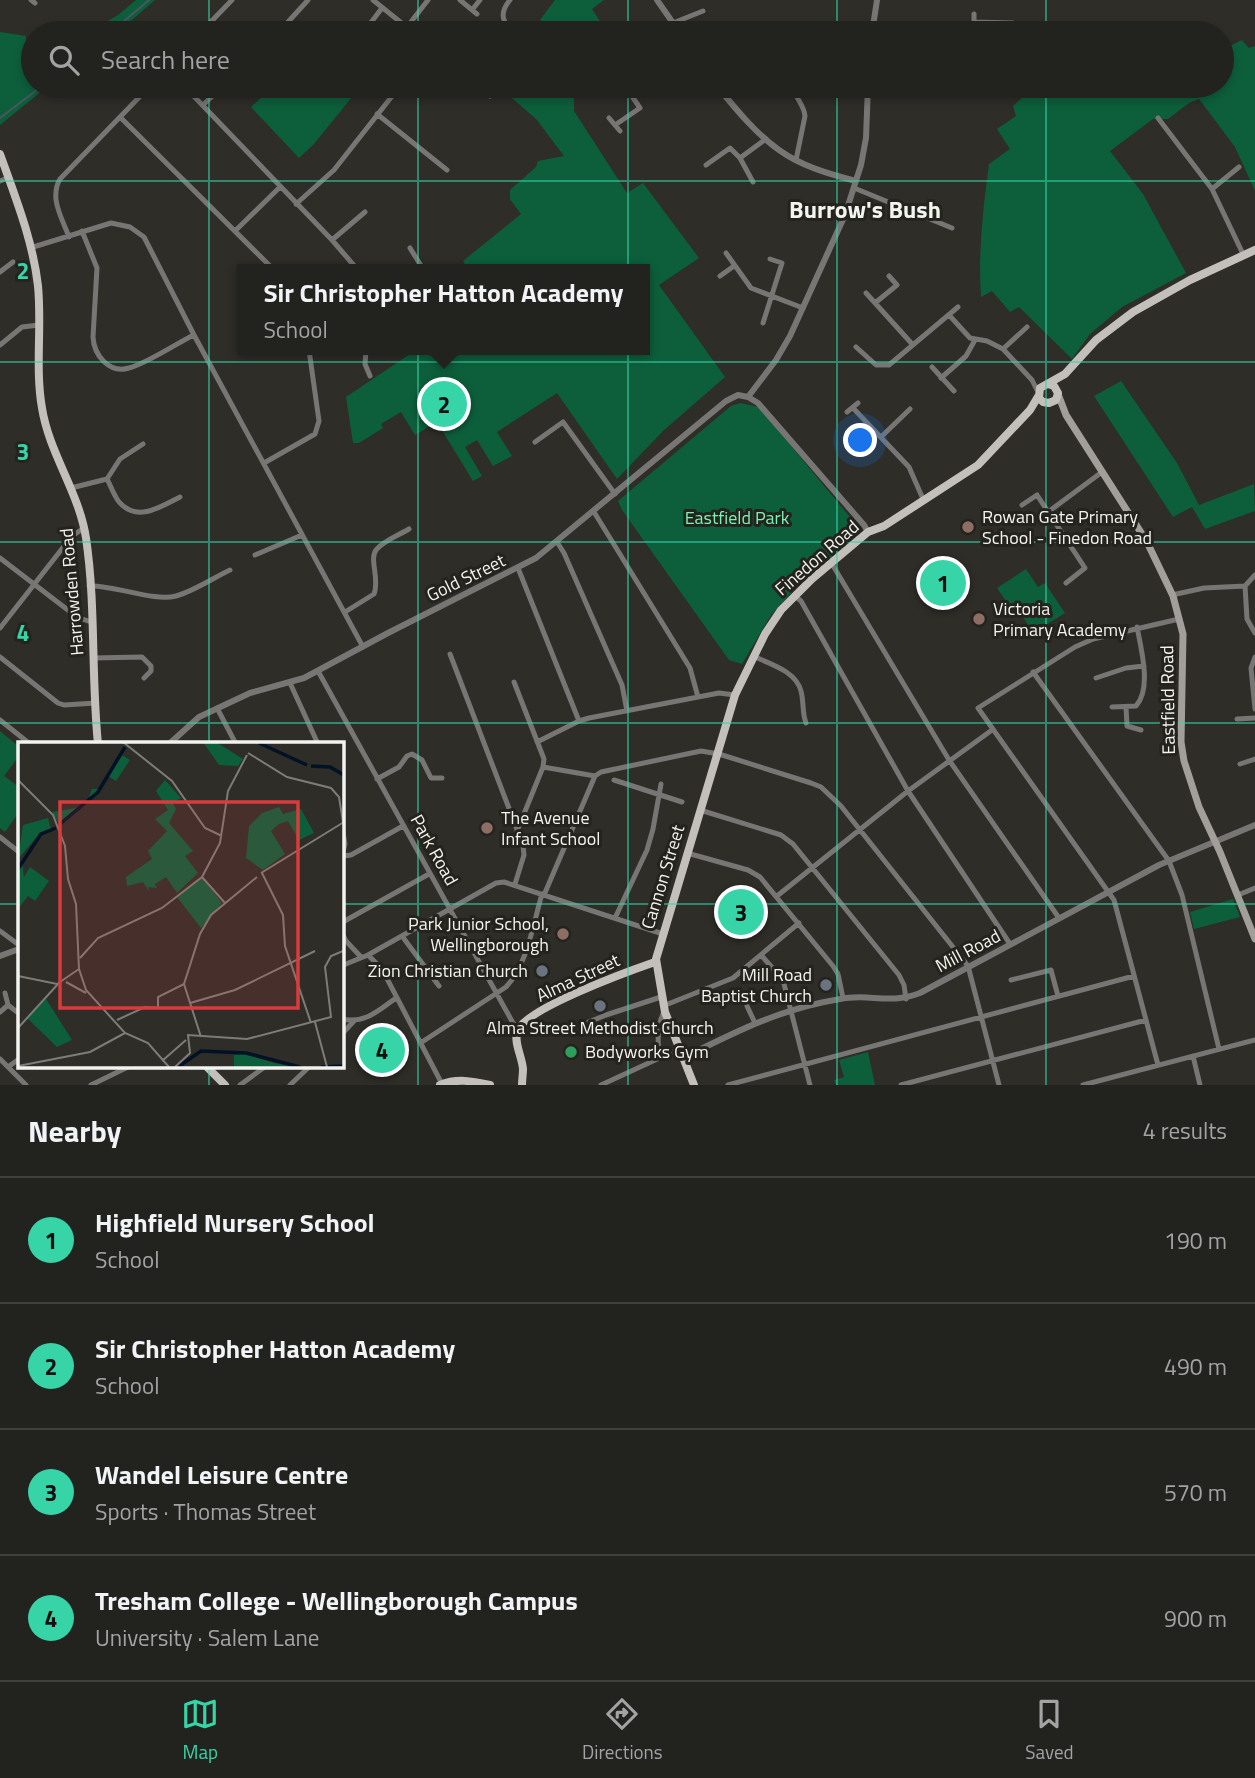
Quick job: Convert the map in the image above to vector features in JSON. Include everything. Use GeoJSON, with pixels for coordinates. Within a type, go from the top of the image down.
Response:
{"type":"FeatureCollection","features":[{"type":"Feature","properties":{"kind":"main road","name":"Harrowden Road"},"geometry":{"type":"LineString","coordinates":[[1,155],[4,179],[30,248],[38,287],[41,405],[47,433],[71,488],[84,528],[98,742]]}},
{"type":"Feature","properties":{"kind":"main road"},"geometry":{"type":"LineString","coordinates":[[1065,374],[1054,401],[1047,403],[1039,394],[1040,388],[1065,374],[1097,340],[1133,312],[1190,280],[1255,250]]}},
{"type":"Feature","properties":{"kind":"main road"},"geometry":{"type":"LineString","coordinates":[[1046,384],[1056,387],[1058,394]]}},
{"type":"Feature","properties":{"kind":"main road","name":"Finedon Road"},"geometry":{"type":"LineString","coordinates":[[719,754],[735,695],[753,656],[781,610],[794,595],[868,532],[884,526],[978,465],[1030,410],[1039,394]]}},
{"type":"Feature","properties":{"kind":"main road","name":"Eastfield Road"},"geometry":{"type":"LineString","coordinates":[[1058,394],[1066,415],[1147,542],[1172,595],[1183,634],[1181,742],[1184,761],[1191,788],[1255,939]]}},
{"type":"Feature","properties":{"kind":"main road","name":"Eastfield Road"},"geometry":{"type":"LineString","coordinates":[[1047,403],[1066,415]]}},
{"type":"Feature","properties":{"kind":"main road","name":"Finedon Road"},"geometry":{"type":"LineString","coordinates":[[1030,410],[1047,403]]}},
{"type":"Feature","properties":{"kind":"main road","name":"Cannon Street"},"geometry":{"type":"LineString","coordinates":[[694,1085],[663,1005],[655,962],[719,754]]}},
{"type":"Feature","properties":{"kind":"main road","name":"Alma Street"},"geometry":{"type":"LineString","coordinates":[[518,1028],[535,1015],[595,983],[655,962]]}},
{"type":"Feature","properties":{"kind":"main road","name":"Park Road"},"geometry":{"type":"LineString","coordinates":[[518,1028],[516,1035],[523,1069],[522,1085]]}},
{"type":"Feature","properties":{"kind":"main road"},"geometry":{"type":"LineString","coordinates":[[208,1068],[225,1085]]}},
{"type":"Feature","properties":{"kind":"main road"},"geometry":{"type":"LineString","coordinates":[[441,1085],[465,1080],[490,1085]]}},
{"type":"Feature","properties":{"kind":"street"},"geometry":{"type":"LineString","coordinates":[[212,21],[232,0]]}},
{"type":"Feature","properties":{"kind":"street"},"geometry":{"type":"LineString","coordinates":[[289,21],[308,0]]}},
{"type":"Feature","properties":{"kind":"street"},"geometry":{"type":"LineString","coordinates":[[373,0],[399,21]]}},
{"type":"Feature","properties":{"kind":"street"},"geometry":{"type":"LineString","coordinates":[[412,21],[428,0]]}},
{"type":"Feature","properties":{"kind":"street"},"geometry":{"type":"LineString","coordinates":[[460,0],[474,12],[480,0]]}},
{"type":"Feature","properties":{"kind":"street"},"geometry":{"type":"LineString","coordinates":[[504,21],[504,7],[510,0]]}},
{"type":"Feature","properties":{"kind":"street"},"geometry":{"type":"LineString","coordinates":[[657,0],[673,21]]}},
{"type":"Feature","properties":{"kind":"street"},"geometry":{"type":"LineString","coordinates":[[874,21],[877,0]]}},
{"type":"Feature","properties":{"kind":"street"},"geometry":{"type":"LineString","coordinates":[[372,21],[382,8]]}},
{"type":"Feature","properties":{"kind":"street"},"geometry":{"type":"LineString","coordinates":[[679,21],[703,11]]}},
{"type":"Feature","properties":{"kind":"street"},"geometry":{"type":"LineString","coordinates":[[974,13],[974,21]]}},
{"type":"Feature","properties":{"kind":"street"},"geometry":{"type":"LineString","coordinates":[[69,237],[55,200],[54,189],[138,98]]}},
{"type":"Feature","properties":{"kind":"street"},"geometry":{"type":"LineString","coordinates":[[197,98],[353,264]]}},
{"type":"Feature","properties":{"kind":"street"},"geometry":{"type":"LineString","coordinates":[[204,104],[210,98]]}},
{"type":"Feature","properties":{"kind":"street"},"geometry":{"type":"LineString","coordinates":[[296,204],[334,170],[390,98]]}},
{"type":"Feature","properties":{"kind":"street"},"geometry":{"type":"LineString","coordinates":[[615,125],[639,108],[633,98]]}},
{"type":"Feature","properties":{"kind":"street"},"geometry":{"type":"LineString","coordinates":[[728,98],[765,139],[796,160],[952,228]]}},
{"type":"Feature","properties":{"kind":"street"},"geometry":{"type":"LineString","coordinates":[[796,160],[805,116],[797,98]]}},
{"type":"Feature","properties":{"kind":"street"},"geometry":{"type":"LineString","coordinates":[[868,98],[866,138],[855,185],[835,240],[776,360],[748,397],[768,412],[868,532]]}},
{"type":"Feature","properties":{"kind":"street"},"geometry":{"type":"LineString","coordinates":[[377,114],[447,170]]}},
{"type":"Feature","properties":{"kind":"street"},"geometry":{"type":"LineString","coordinates":[[120,117],[268,264]]}},
{"type":"Feature","properties":{"kind":"street"},"geometry":{"type":"LineString","coordinates":[[609,118],[620,131]]}},
{"type":"Feature","properties":{"kind":"street"},"geometry":{"type":"LineString","coordinates":[[1158,118],[1212,188],[1244,256]]}},
{"type":"Feature","properties":{"kind":"street"},"geometry":{"type":"LineString","coordinates":[[740,158],[765,139]]}},
{"type":"Feature","properties":{"kind":"street"},"geometry":{"type":"LineString","coordinates":[[706,165],[730,148],[740,158],[753,182]]}},
{"type":"Feature","properties":{"kind":"street"},"geometry":{"type":"LineString","coordinates":[[1212,188],[1239,167]]}},
{"type":"Feature","properties":{"kind":"street"},"geometry":{"type":"LineString","coordinates":[[235,231],[279,187]]}},
{"type":"Feature","properties":{"kind":"street"},"geometry":{"type":"LineString","coordinates":[[332,240],[365,212]]}},
{"type":"Feature","properties":{"kind":"street"},"geometry":{"type":"LineString","coordinates":[[30,248],[111,223],[130,226],[144,237],[363,647]]}},
{"type":"Feature","properties":{"kind":"street"},"geometry":{"type":"LineString","coordinates":[[82,232],[97,268],[93,337],[94,348],[103,362],[115,369],[129,369],[194,335]]}},
{"type":"Feature","properties":{"kind":"street"},"geometry":{"type":"LineString","coordinates":[[410,248],[420,264]]}},
{"type":"Feature","properties":{"kind":"street"},"geometry":{"type":"LineString","coordinates":[[726,253],[751,288],[803,308]]}},
{"type":"Feature","properties":{"kind":"street"},"geometry":{"type":"LineString","coordinates":[[763,323],[782,263],[769,259]]}},
{"type":"Feature","properties":{"kind":"street"},"geometry":{"type":"LineString","coordinates":[[0,272],[13,262]]}},
{"type":"Feature","properties":{"kind":"street"},"geometry":{"type":"LineString","coordinates":[[720,276],[734,266]]}},
{"type":"Feature","properties":{"kind":"street"},"geometry":{"type":"LineString","coordinates":[[875,303],[897,285],[888,276]]}},
{"type":"Feature","properties":{"kind":"street"},"geometry":{"type":"LineString","coordinates":[[866,293],[913,345]]}},
{"type":"Feature","properties":{"kind":"street"},"geometry":{"type":"LineString","coordinates":[[856,347],[870,361],[882,367],[896,360],[958,307]]}},
{"type":"Feature","properties":{"kind":"street"},"geometry":{"type":"LineString","coordinates":[[949,314],[975,340],[987,341],[1003,349],[1032,380],[1039,394]]}},
{"type":"Feature","properties":{"kind":"street"},"geometry":{"type":"LineString","coordinates":[[0,345],[22,327],[39,326]]}},
{"type":"Feature","properties":{"kind":"street"},"geometry":{"type":"LineString","coordinates":[[1003,349],[1027,327]]}},
{"type":"Feature","properties":{"kind":"street"},"geometry":{"type":"LineString","coordinates":[[941,378],[967,356],[975,340]]}},
{"type":"Feature","properties":{"kind":"street"},"geometry":{"type":"LineString","coordinates":[[264,463],[315,434],[318,428],[310,355]]}},
{"type":"Feature","properties":{"kind":"street"},"geometry":{"type":"LineString","coordinates":[[366,355],[365,364],[370,376]]}},
{"type":"Feature","properties":{"kind":"street"},"geometry":{"type":"LineString","coordinates":[[932,367],[954,391]]}},
{"type":"Feature","properties":{"kind":"street"},"geometry":{"type":"LineString","coordinates":[[1032,380],[1046,384]]}},
{"type":"Feature","properties":{"kind":"street","name":"Gold Street"},"geometry":{"type":"LineString","coordinates":[[171,742],[199,717],[250,693],[290,683],[318,671],[518,568],[557,542],[726,401],[738,396],[748,397]]}},
{"type":"Feature","properties":{"kind":"street"},"geometry":{"type":"LineString","coordinates":[[858,403],[850,410],[881,437],[909,467],[923,499]]}},
{"type":"Feature","properties":{"kind":"street"},"geometry":{"type":"LineString","coordinates":[[881,437],[910,409]]}},
{"type":"Feature","properties":{"kind":"street"},"geometry":{"type":"LineString","coordinates":[[535,442],[563,422],[615,494]]}},
{"type":"Feature","properties":{"kind":"street"},"geometry":{"type":"LineString","coordinates":[[71,488],[107,479],[120,459],[143,444]]}},
{"type":"Feature","properties":{"kind":"street"},"geometry":{"type":"LineString","coordinates":[[1048,512],[1102,472]]}},
{"type":"Feature","properties":{"kind":"street"},"geometry":{"type":"LineString","coordinates":[[107,479],[120,504],[135,512],[149,512],[180,497]]}},
{"type":"Feature","properties":{"kind":"street"},"geometry":{"type":"LineString","coordinates":[[1022,505],[1037,495],[1085,568],[1066,583]]}},
{"type":"Feature","properties":{"kind":"street"},"geometry":{"type":"LineString","coordinates":[[594,512],[690,668],[698,697]]}},
{"type":"Feature","properties":{"kind":"street"},"geometry":{"type":"LineString","coordinates":[[0,628],[75,533],[84,528]]}},
{"type":"Feature","properties":{"kind":"street"},"geometry":{"type":"LineString","coordinates":[[345,611],[374,594],[377,577],[373,559],[377,548],[409,529]]}},
{"type":"Feature","properties":{"kind":"street"},"geometry":{"type":"LineString","coordinates":[[255,555],[302,535]]}},
{"type":"Feature","properties":{"kind":"street"},"geometry":{"type":"LineString","coordinates":[[557,542],[622,685],[627,710]]}},
{"type":"Feature","properties":{"kind":"street"},"geometry":{"type":"LineString","coordinates":[[0,558],[77,617],[91,622]]}},
{"type":"Feature","properties":{"kind":"street"},"geometry":{"type":"LineString","coordinates":[[832,564],[949,760],[1059,918]]}},
{"type":"Feature","properties":{"kind":"street"},"geometry":{"type":"LineString","coordinates":[[518,568],[579,721]]}},
{"type":"Feature","properties":{"kind":"street"},"geometry":{"type":"LineString","coordinates":[[89,586],[161,597],[176,596],[230,570]]}},
{"type":"Feature","properties":{"kind":"street"},"geometry":{"type":"LineString","coordinates":[[1172,595],[1204,588],[1245,586],[1255,575]]}},
{"type":"Feature","properties":{"kind":"street"},"geometry":{"type":"LineString","coordinates":[[1245,586],[1247,619],[1255,633]]}},
{"type":"Feature","properties":{"kind":"street"},"geometry":{"type":"LineString","coordinates":[[794,595],[801,601],[908,791],[1010,944]]}},
{"type":"Feature","properties":{"kind":"street"},"geometry":{"type":"LineString","coordinates":[[1158,1065],[1114,900],[978,708],[1074,646],[1137,627],[1179,619]]}},
{"type":"Feature","properties":{"kind":"street"},"geometry":{"type":"LineString","coordinates":[[1112,707],[1136,706],[1141,698],[1144,666],[1137,627]]}},
{"type":"Feature","properties":{"kind":"street"},"geometry":{"type":"LineString","coordinates":[[450,654],[523,845],[524,855],[516,884]]}},
{"type":"Feature","properties":{"kind":"street"},"geometry":{"type":"LineString","coordinates":[[753,656],[794,678],[801,691],[806,723]]}},
{"type":"Feature","properties":{"kind":"street"},"geometry":{"type":"LineString","coordinates":[[0,657],[58,703],[96,703]]}},
{"type":"Feature","properties":{"kind":"street"},"geometry":{"type":"LineString","coordinates":[[93,658],[142,657],[151,666],[151,671],[144,678]]}},
{"type":"Feature","properties":{"kind":"street"},"geometry":{"type":"LineString","coordinates":[[1255,657],[1251,668],[1255,709]]}},
{"type":"Feature","properties":{"kind":"street"},"geometry":{"type":"LineString","coordinates":[[1096,678],[1126,668],[1144,666]]}},
{"type":"Feature","properties":{"kind":"street","name":"Park Road"},"geometry":{"type":"LineString","coordinates":[[318,671],[495,993],[518,1028]]}},
{"type":"Feature","properties":{"kind":"street"},"geometry":{"type":"LineString","coordinates":[[1033,672],[1169,861],[1182,895],[1219,1049]]}},
{"type":"Feature","properties":{"kind":"street"},"geometry":{"type":"LineString","coordinates":[[514,682],[544,759],[517,831]]}},
{"type":"Feature","properties":{"kind":"street"},"geometry":{"type":"LineString","coordinates":[[290,683],[317,742]]}},
{"type":"Feature","properties":{"kind":"street"},"geometry":{"type":"LineString","coordinates":[[537,742],[579,721],[727,692],[735,695]]}},
{"type":"Feature","properties":{"kind":"street"},"geometry":{"type":"LineString","coordinates":[[1126,707],[1127,726],[1141,730]]}},
{"type":"Feature","properties":{"kind":"street"},"geometry":{"type":"LineString","coordinates":[[217,708],[235,742]]}},
{"type":"Feature","properties":{"kind":"street"},"geometry":{"type":"LineString","coordinates":[[794,716],[803,715]]}},
{"type":"Feature","properties":{"kind":"street"},"geometry":{"type":"LineString","coordinates":[[1237,719],[1255,718]]}},
{"type":"Feature","properties":{"kind":"street"},"geometry":{"type":"LineString","coordinates":[[0,720],[28,742]]}},
{"type":"Feature","properties":{"kind":"street"},"geometry":{"type":"LineString","coordinates":[[777,896],[908,791],[992,730]]}},
{"type":"Feature","properties":{"kind":"street"},"geometry":{"type":"LineString","coordinates":[[543,767],[595,776],[615,769],[701,751],[719,754],[821,787],[862,830],[968,966],[999,1085]]}},
{"type":"Feature","properties":{"kind":"street"},"geometry":{"type":"LineString","coordinates":[[377,779],[399,766],[412,754],[422,760],[430,778],[443,778]]}},
{"type":"Feature","properties":{"kind":"street"},"geometry":{"type":"LineString","coordinates":[[1240,764],[1255,759]]}},
{"type":"Feature","properties":{"kind":"street"},"geometry":{"type":"LineString","coordinates":[[422,1042],[513,979],[521,964],[543,894],[595,776]]}},
{"type":"Feature","properties":{"kind":"street"},"geometry":{"type":"LineString","coordinates":[[614,780],[681,802]]}},
{"type":"Feature","properties":{"kind":"street"},"geometry":{"type":"LineString","coordinates":[[615,918],[647,850],[661,784]]}},
{"type":"Feature","properties":{"kind":"street"},"geometry":{"type":"LineString","coordinates":[[700,810],[781,835],[793,844],[899,975],[906,999]]}},
{"type":"Feature","properties":{"kind":"street","name":"Mill Road"},"geometry":{"type":"LineString","coordinates":[[681,1054],[791,1010],[843,998],[906,999],[1169,861],[1255,825]]}},
{"type":"Feature","properties":{"kind":"street"},"geometry":{"type":"LineString","coordinates":[[343,855],[351,855],[403,826]]}},
{"type":"Feature","properties":{"kind":"street"},"geometry":{"type":"LineString","coordinates":[[343,829],[343,849]]}},
{"type":"Feature","properties":{"kind":"street"},"geometry":{"type":"LineString","coordinates":[[0,837],[18,851]]}},
{"type":"Feature","properties":{"kind":"street"},"geometry":{"type":"LineString","coordinates":[[687,853],[748,870],[760,877],[838,974],[843,998]]}},
{"type":"Feature","properties":{"kind":"street"},"geometry":{"type":"LineString","coordinates":[[343,922],[429,874]]}},
{"type":"Feature","properties":{"kind":"street"},"geometry":{"type":"LineString","coordinates":[[343,965],[365,956],[496,883],[516,884],[663,934]]}},
{"type":"Feature","properties":{"kind":"street"},"geometry":{"type":"LineString","coordinates":[[1238,895],[1255,888]]}},
{"type":"Feature","properties":{"kind":"street"},"geometry":{"type":"LineString","coordinates":[[579,1026],[663,1005],[726,982],[799,923]]}},
{"type":"Feature","properties":{"kind":"street"},"geometry":{"type":"LineString","coordinates":[[0,931],[18,946]]}},
{"type":"Feature","properties":{"kind":"street"},"geometry":{"type":"LineString","coordinates":[[343,934],[346,941],[382,969],[422,1042],[441,1085]]}},
{"type":"Feature","properties":{"kind":"street"},"geometry":{"type":"LineString","coordinates":[[402,936],[439,986]]}},
{"type":"Feature","properties":{"kind":"street"},"geometry":{"type":"LineString","coordinates":[[0,956],[18,947]]}},
{"type":"Feature","properties":{"kind":"street"},"geometry":{"type":"LineString","coordinates":[[761,955],[783,981],[810,1085]]}},
{"type":"Feature","properties":{"kind":"street"},"geometry":{"type":"LineString","coordinates":[[1011,980],[1051,970],[1058,996]]}},
{"type":"Feature","properties":{"kind":"street"},"geometry":{"type":"LineString","coordinates":[[728,1085],[1134,976]]}},
{"type":"Feature","properties":{"kind":"street"},"geometry":{"type":"LineString","coordinates":[[5,993],[8,1005],[17,1012]]}},
{"type":"Feature","properties":{"kind":"street"},"geometry":{"type":"LineString","coordinates":[[343,1018],[354,1021],[367,1018],[396,998]]}},
{"type":"Feature","properties":{"kind":"street"},"geometry":{"type":"LineString","coordinates":[[0,1012],[8,1005]]}},
{"type":"Feature","properties":{"kind":"street","name":"Cannon Street"},"geometry":{"type":"LineString","coordinates":[[661,1057],[658,1051],[663,1005]]}},
{"type":"Feature","properties":{"kind":"street"},"geometry":{"type":"LineString","coordinates":[[747,1006],[754,1023]]}},
{"type":"Feature","properties":{"kind":"street"},"geometry":{"type":"LineString","coordinates":[[901,1085],[1146,1020]]}},
{"type":"Feature","properties":{"kind":"street"},"geometry":{"type":"LineString","coordinates":[[343,1033],[354,1021]]}},
{"type":"Feature","properties":{"kind":"street"},"geometry":{"type":"LineString","coordinates":[[1083,1085],[1255,1040]]}},
{"type":"Feature","properties":{"kind":"street"},"geometry":{"type":"LineString","coordinates":[[601,1085],[661,1057],[681,1054]]}},
{"type":"Feature","properties":{"kind":"street"},"geometry":{"type":"LineString","coordinates":[[1193,1056],[1199,1085]]}},
{"type":"Feature","properties":{"kind":"street"},"geometry":{"type":"LineString","coordinates":[[0,1059],[26,1085]]}},
{"type":"Feature","properties":{"kind":"street"},"geometry":{"type":"LineString","coordinates":[[8,1067],[18,1060]]}},
{"type":"Feature","properties":{"kind":"street"},"geometry":{"type":"LineString","coordinates":[[92,1085],[126,1068]]}},
{"type":"Feature","properties":{"kind":"street"},"geometry":{"type":"LineString","coordinates":[[240,1085],[263,1068]]}},
{"type":"Feature","properties":{"kind":"street"},"geometry":{"type":"LineString","coordinates":[[290,1085],[308,1068]]}},
{"type":"Feature","properties":{"kind":"green space"},"geometry":{"type":"Polygon","coordinates":[[[136,0],[155,0],[131,21],[108,21],[136,0]]]}},
{"type":"Feature","properties":{"kind":"green space"},"geometry":{"type":"Polygon","coordinates":[[[555,0],[604,0],[592,9],[600,21],[540,20],[555,0]]]}},
{"type":"Feature","properties":{"kind":"green space"},"geometry":{"type":"Polygon","coordinates":[[[0,32],[21,35],[21,98],[33,98],[0,125],[0,32]]]}},
{"type":"Feature","properties":{"kind":"green space"},"geometry":{"type":"Polygon","coordinates":[[[1242,40],[1249,48],[1255,46],[1255,191],[1235,147],[1199,99],[1168,119],[1153,119],[1110,151],[1143,194],[1186,273],[1122,307],[1090,334],[1072,359],[1019,307],[1010,312],[992,291],[981,297],[980,263],[989,164],[1010,149],[997,129],[1016,116],[1013,106],[1022,98],[1234,98],[1234,44],[1242,40]]]}},
{"type":"Feature","properties":{"kind":"green space"},"geometry":{"type":"Polygon","coordinates":[[[260,98],[351,98],[314,144],[299,158],[251,107],[260,98]]]}},
{"type":"Feature","properties":{"kind":"green space"},"geometry":{"type":"Polygon","coordinates":[[[512,98],[574,98],[574,111],[627,193],[643,183],[699,258],[659,285],[725,377],[663,431],[617,479],[557,393],[497,432],[512,456],[493,466],[477,440],[465,447],[482,476],[473,481],[437,422],[415,435],[401,412],[381,424],[383,428],[359,443],[353,443],[346,397],[409,355],[650,355],[650,264],[465,264],[463,261],[521,214],[510,199],[510,190],[536,167],[538,161],[564,156],[537,120],[512,98]]]}},
{"type":"Feature","properties":{"kind":"green space"},"geometry":{"type":"Polygon","coordinates":[[[1121,381],[1177,463],[1199,505],[1254,484],[1255,511],[1205,529],[1192,507],[1173,517],[1094,396],[1121,381]]]}},
{"type":"Feature","properties":{"kind":"green space","name":"Eastfield Park"},"geometry":{"type":"Polygon","coordinates":[[[740,403],[759,407],[854,522],[854,536],[840,552],[808,574],[771,615],[742,664],[729,660],[618,501],[731,406],[740,403]]]}},
{"type":"Feature","properties":{"kind":"green space"},"geometry":{"type":"Polygon","coordinates":[[[1026,569],[1038,587],[1045,583],[1065,613],[1033,633],[1015,604],[1010,607],[997,588],[1026,569]]]}},
{"type":"Feature","properties":{"kind":"green space"},"geometry":{"type":"Polygon","coordinates":[[[0,731],[18,746],[18,757],[4,776],[18,786],[18,813],[5,832],[0,828],[0,731]]]}},
{"type":"Feature","properties":{"kind":"green space"},"geometry":{"type":"Polygon","coordinates":[[[1233,899],[1240,917],[1194,929],[1190,912],[1233,899]]]}},
{"type":"Feature","properties":{"kind":"green space"},"geometry":{"type":"Polygon","coordinates":[[[868,1052],[875,1085],[836,1085],[834,1080],[844,1077],[839,1060],[868,1052]]]}},
{"type":"Feature","properties":{"kind":"waterway"},"geometry":{"type":"LineString","coordinates":[[124,21],[149,0]]}},
{"type":"Feature","properties":{"kind":"waterway"},"geometry":{"type":"LineString","coordinates":[[0,118],[26,98]]}},
{"type":"Feature","properties":{"kind":"place","name":"Sir Christopher Hatton Academy"},"geometry":{"type":"Point","coordinates":[444,404]}},
{"type":"Feature","properties":{"kind":"place","name":"Rowan Gate Primary School - Finedon Road"},"geometry":{"type":"Point","coordinates":[968,527]}},
{"type":"Feature","properties":{"kind":"place","name":"Highfield Nursery School"},"geometry":{"type":"Point","coordinates":[943,583]}},
{"type":"Feature","properties":{"kind":"place","name":"Victoria Primary Academy"},"geometry":{"type":"Point","coordinates":[979,619]}},
{"type":"Feature","properties":{"kind":"place","name":"The Avenue Infant School"},"geometry":{"type":"Point","coordinates":[487,828]}},
{"type":"Feature","properties":{"kind":"place","name":"Wandel Leisure Centre"},"geometry":{"type":"Point","coordinates":[741,912]}},
{"type":"Feature","properties":{"kind":"place","name":"Park Junior School, Wellingborough"},"geometry":{"type":"Point","coordinates":[563,934]}},
{"type":"Feature","properties":{"kind":"place","name":"Zion Christian Church"},"geometry":{"type":"Point","coordinates":[542,971]}},
{"type":"Feature","properties":{"kind":"place","name":"Mill Road Baptist Church"},"geometry":{"type":"Point","coordinates":[826,985]}},
{"type":"Feature","properties":{"kind":"place","name":"Alma Street Methodist Church"},"geometry":{"type":"Point","coordinates":[600,1006]}},
{"type":"Feature","properties":{"kind":"place","name":"Tresham College - Wellingborough Campus"},"geometry":{"type":"Point","coordinates":[382,1050]}},
{"type":"Feature","properties":{"kind":"place","name":"Bodyworks Gym"},"geometry":{"type":"Point","coordinates":[571,1052]}},
{"type":"Feature","properties":{"kind":"district","name":"Burrow's Bush"},"geometry":{"type":"Point","coordinates":[865,210]}}]}
